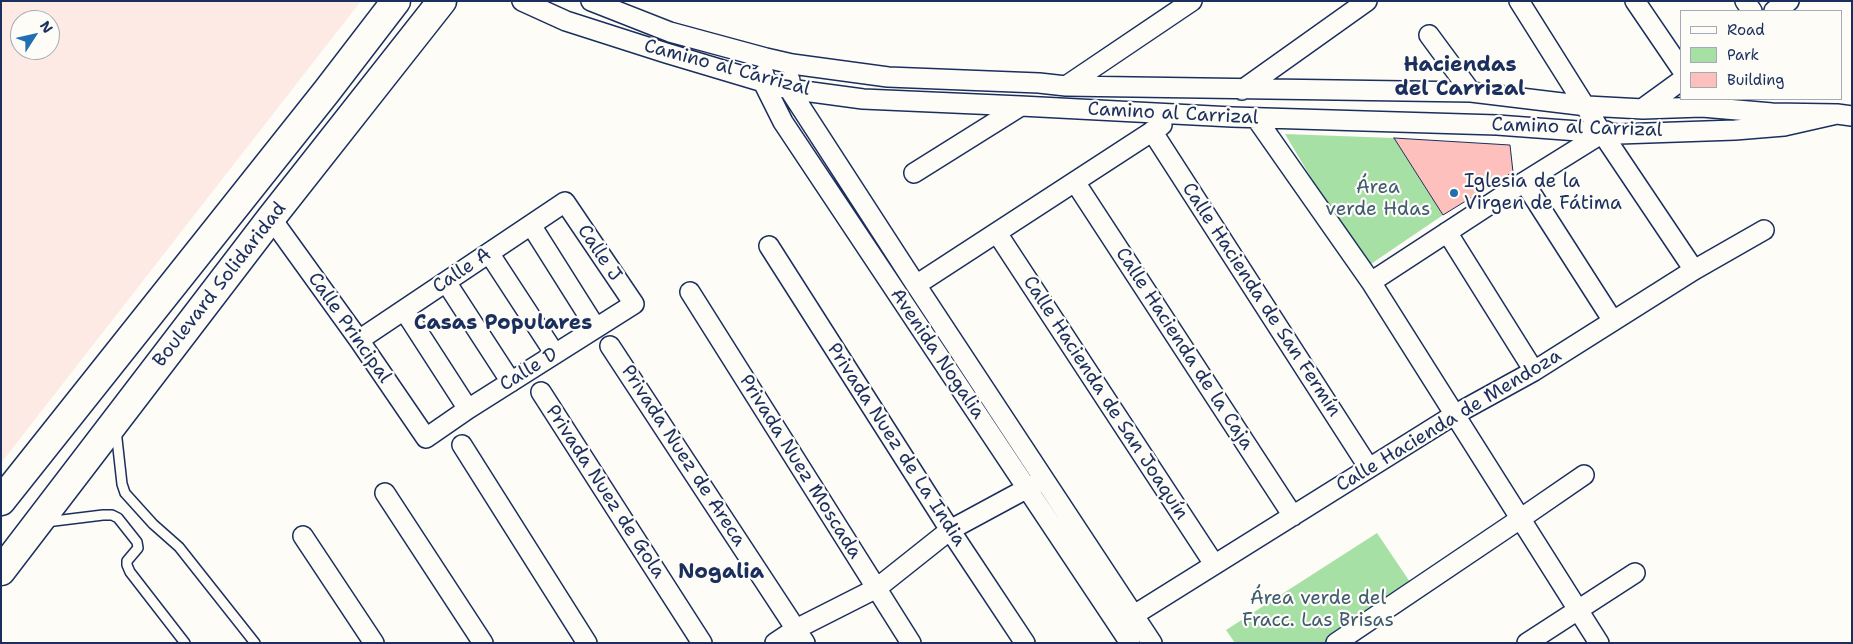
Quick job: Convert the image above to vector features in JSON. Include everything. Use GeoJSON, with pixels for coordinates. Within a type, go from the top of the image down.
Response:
{"type":"FeatureCollection","features":[{"type":"Feature","properties":{"kind":"highway","name":"Boulevard Solidaridad"},"geometry":{"type":"LineString","coordinates":[[1,500],[328,91],[396,1]]}},
{"type":"Feature","properties":{"kind":"highway","name":"Boulevard Solidaridad"},"geometry":{"type":"LineString","coordinates":[[1,571],[271,218],[442,1]]}},
{"type":"Feature","properties":{"kind":"street","name":"Camino al Carrizal"},"geometry":{"type":"LineString","coordinates":[[522,1],[566,21],[763,82],[789,89],[863,99],[1178,115],[1498,125],[1602,133],[1735,130],[1784,126],[1844,115]]}},
{"type":"Feature","properties":{"kind":"street","name":"Camino al Carrizal"},"geometry":{"type":"LineString","coordinates":[[591,1],[670,32],[766,58],[792,64],[888,77],[1039,83],[1066,86],[1471,92],[1587,106],[1643,109],[1702,107],[1772,113],[1844,115]]}},
{"type":"Feature","properties":{"kind":"street"},"geometry":{"type":"LineString","coordinates":[[1066,86],[1192,1]]}},
{"type":"Feature","properties":{"kind":"street"},"geometry":{"type":"LineString","coordinates":[[1242,90],[1367,1]]}},
{"type":"Feature","properties":{"kind":"street"},"geometry":{"type":"LineString","coordinates":[[1519,1],[1587,106],[1602,133],[1694,270]]}},
{"type":"Feature","properties":{"kind":"street"},"geometry":{"type":"LineString","coordinates":[[1635,1],[1680,67]]}},
{"type":"Feature","properties":{"kind":"street"},"geometry":{"type":"LineString","coordinates":[[1776,10],[1789,1]]}},
{"type":"Feature","properties":{"kind":"street"},"geometry":{"type":"LineString","coordinates":[[1429,35],[1471,92]]}},
{"type":"Feature","properties":{"kind":"street"},"geometry":{"type":"LineString","coordinates":[[763,82],[766,58]]}},
{"type":"Feature","properties":{"kind":"street"},"geometry":{"type":"LineString","coordinates":[[789,89],[792,64]]}},
{"type":"Feature","properties":{"kind":"street"},"geometry":{"type":"LineString","coordinates":[[1371,282],[1524,182],[1643,109],[1680,81]]}},
{"type":"Feature","properties":{"kind":"street","name":"Avenida Nogalia"},"geometry":{"type":"LineString","coordinates":[[763,82],[783,122],[1130,643]]}},
{"type":"Feature","properties":{"kind":"street","name":"Avenida Nogalia"},"geometry":{"type":"LineString","coordinates":[[789,89],[1152,643]]}},
{"type":"Feature","properties":{"kind":"street"},"geometry":{"type":"LineString","coordinates":[[1301,90],[1302,120]]}},
{"type":"Feature","properties":{"kind":"street"},"geometry":{"type":"LineString","coordinates":[[914,173],[1021,106]]}},
{"type":"Feature","properties":{"kind":"street"},"geometry":{"type":"LineString","coordinates":[[916,285],[1178,115]]}},
{"type":"Feature","properties":{"kind":"street"},"geometry":{"type":"LineString","coordinates":[[1256,118],[1371,282],[1599,643]]}},
{"type":"Feature","properties":{"kind":"street","name":"Calle Hacienda de San Fermín"},"geometry":{"type":"LineString","coordinates":[[1152,131],[1369,468]]}},
{"type":"Feature","properties":{"kind":"street","name":"Calle Hacienda de la Caja"},"geometry":{"type":"LineString","coordinates":[[1075,182],[1293,516]]}},
{"type":"Feature","properties":{"kind":"street"},"geometry":{"type":"LineString","coordinates":[[1524,182],[1613,321]]}},
{"type":"Feature","properties":{"kind":"street","name":"Calle A"},"geometry":{"type":"LineString","coordinates":[[359,340],[565,202]]}},
{"type":"Feature","properties":{"kind":"street","name":"Calle J"},"geometry":{"type":"LineString","coordinates":[[565,202],[634,304]]}},
{"type":"Feature","properties":{"kind":"street","name":"Calle Principal"},"geometry":{"type":"LineString","coordinates":[[271,218],[359,340],[426,438]]}},
{"type":"Feature","properties":{"kind":"street"},"geometry":{"type":"LineString","coordinates":[[531,225],[596,328]]}},
{"type":"Feature","properties":{"kind":"street","name":"Calle Hacienda de Mendoza"},"geometry":{"type":"LineString","coordinates":[[1134,614],[1454,415],[1534,371],[1694,270],[1764,230]]}},
{"type":"Feature","properties":{"kind":"street"},"geometry":{"type":"LineString","coordinates":[[1447,232],[1534,371]]}},
{"type":"Feature","properties":{"kind":"street","name":"Calle Hacienda de San Joaquín"},"geometry":{"type":"LineString","coordinates":[[997,233],[1214,564]]}},
{"type":"Feature","properties":{"kind":"street","name":"Privada Nuez de La India"},"geometry":{"type":"LineString","coordinates":[[770,246],[950,530],[1025,643]]}},
{"type":"Feature","properties":{"kind":"street"},"geometry":{"type":"LineString","coordinates":[[489,253],[554,354]]}},
{"type":"Feature","properties":{"kind":"street"},"geometry":{"type":"LineString","coordinates":[[446,282],[511,382]]}},
{"type":"Feature","properties":{"kind":"street","name":"Privada Nuez Moscada"},"geometry":{"type":"LineString","coordinates":[[690,292],[911,643]]}},
{"type":"Feature","properties":{"kind":"street","name":"Calle D"},"geometry":{"type":"LineString","coordinates":[[426,438],[468,409],[634,304]]}},
{"type":"Feature","properties":{"kind":"street"},"geometry":{"type":"LineString","coordinates":[[404,310],[468,409]]}},
{"type":"Feature","properties":{"kind":"street","name":"Privada Nuez de Areca"},"geometry":{"type":"LineString","coordinates":[[610,346],[800,636]]}},
{"type":"Feature","properties":{"kind":"street","name":"Privada Nuez de Gola"},"geometry":{"type":"LineString","coordinates":[[541,392],[702,643]]}},
{"type":"Feature","properties":{"kind":"street"},"geometry":{"type":"LineString","coordinates":[[462,445],[587,643]]}},
{"type":"Feature","properties":{"kind":"street"},"geometry":{"type":"LineString","coordinates":[[1336,643],[1584,475]]}},
{"type":"Feature","properties":{"kind":"street"},"geometry":{"type":"LineString","coordinates":[[774,643],[800,636],[877,588],[950,530],[1044,479]]}},
{"type":"Feature","properties":{"kind":"street"},"geometry":{"type":"LineString","coordinates":[[385,493],[483,643]]}},
{"type":"Feature","properties":{"kind":"street"},"geometry":{"type":"LineString","coordinates":[[303,536],[374,643]]}},
{"type":"Feature","properties":{"kind":"street"},"geometry":{"type":"LineString","coordinates":[[1527,643],[1635,573]]}},
{"type":"Feature","properties":{"kind":"lane"},"geometry":{"type":"LineString","coordinates":[[115,423],[122,484],[125,493],[153,524],[179,547],[255,643]]}},
{"type":"Feature","properties":{"kind":"lane"},"geometry":{"type":"LineString","coordinates":[[39,522],[103,515],[112,515],[118,518],[136,542],[138,548],[127,561],[130,572],[184,643]]}},
{"type":"Feature","properties":{"kind":"shaded area"},"geometry":{"type":"Polygon","coordinates":[[[1,1],[361,1],[1,463],[1,1]]]}},
{"type":"Feature","properties":{"kind":"green space","name":"Área verde Hdas"},"geometry":{"type":"Polygon","coordinates":[[[1285,134],[1394,138],[1443,215],[1365,268],[1285,134]]]}},
{"type":"Feature","properties":{"kind":"green space","name":"Área verde del Fracc. Las Brisas"},"geometry":{"type":"Polygon","coordinates":[[[1377,533],[1412,585],[1327,643],[1235,643],[1226,630],[1377,533]]]}},
{"type":"Feature","properties":{"kind":"building","name":"Iglesia de la Virgen de Fátima"},"geometry":{"type":"Polygon","coordinates":[[[1394,138],[1510,145],[1513,172],[1443,215],[1394,138]]]}},
{"type":"Feature","properties":{"kind":"place","name":"Iglesia de la Virgen de Fátima"},"geometry":{"type":"Point","coordinates":[1454,193]}},
{"type":"Feature","properties":{"kind":"district","name":"Haciendas del Carrizal"},"geometry":{"type":"Point","coordinates":[1460,78]}},
{"type":"Feature","properties":{"kind":"district","name":"Casas Populares"},"geometry":{"type":"Point","coordinates":[503,324]}},
{"type":"Feature","properties":{"kind":"district","name":"Nogalia"},"geometry":{"type":"Point","coordinates":[721,573]}}]}
